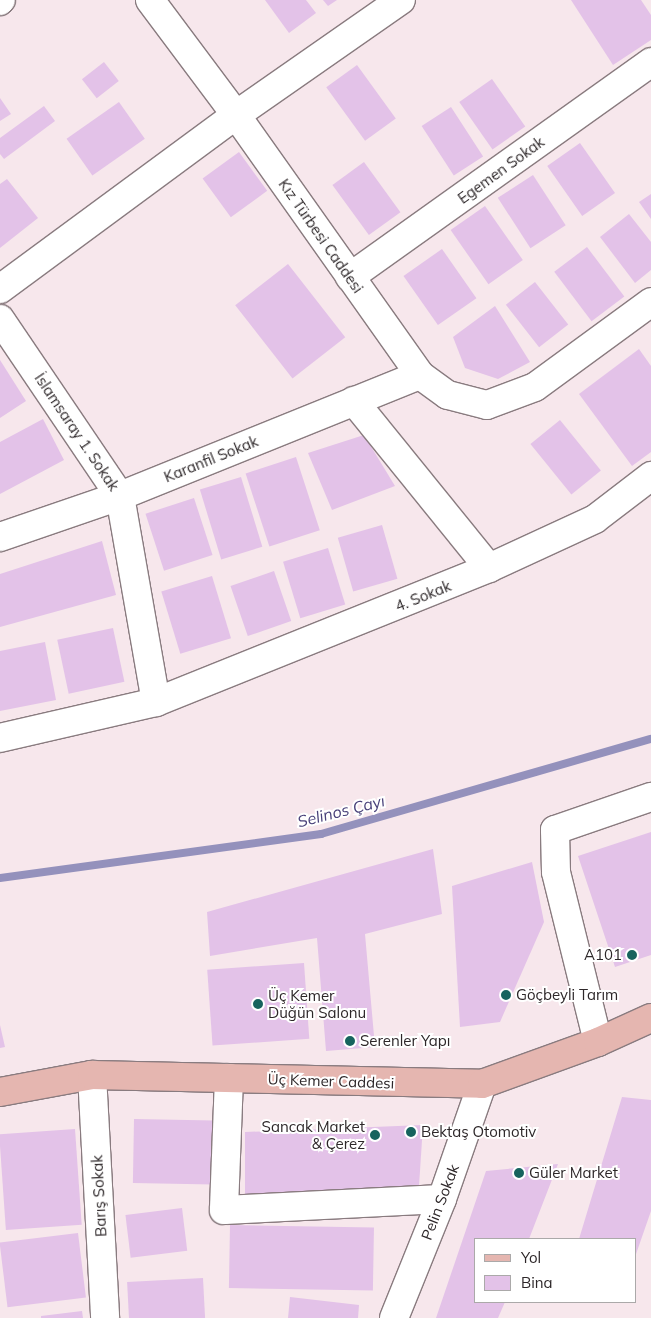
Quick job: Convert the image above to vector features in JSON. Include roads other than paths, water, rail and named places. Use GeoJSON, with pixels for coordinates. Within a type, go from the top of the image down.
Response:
{"type":"FeatureCollection","features":[{"type":"Feature","properties":{"kind":"main road","name":"Üç Kemer Caddesi"},"geometry":{"type":"LineString","coordinates":[[0,1092],[92,1075],[482,1084],[598,1042],[651,1018]]}},
{"type":"Feature","properties":{"kind":"street","name":"Kız Türbesi Caddesi"},"geometry":{"type":"LineString","coordinates":[[150,0],[236,115],[420,375],[448,395],[487,405],[536,388],[651,302]]}},
{"type":"Feature","properties":{"kind":"street"},"geometry":{"type":"LineString","coordinates":[[0,289],[236,115],[401,0]]}},
{"type":"Feature","properties":{"kind":"street","name":"Egemen Sokak"},"geometry":{"type":"LineString","coordinates":[[350,277],[651,62]]}},
{"type":"Feature","properties":{"kind":"street","name":"İslamsaray 1. Sokak"},"geometry":{"type":"LineString","coordinates":[[0,319],[120,496],[156,702]]}},
{"type":"Feature","properties":{"kind":"street","name":"Karanfil Sokak"},"geometry":{"type":"LineString","coordinates":[[0,537],[120,496],[420,375]]}},
{"type":"Feature","properties":{"kind":"street"},"geometry":{"type":"LineString","coordinates":[[354,401],[489,568]]}},
{"type":"Feature","properties":{"kind":"street","name":"4. Sokak"},"geometry":{"type":"LineString","coordinates":[[0,738],[156,702],[489,568],[595,519],[651,476]]}},
{"type":"Feature","properties":{"kind":"street"},"geometry":{"type":"LineString","coordinates":[[598,1042],[556,872],[555,830],[651,797]]}},
{"type":"Feature","properties":{"kind":"street","name":"Barış Sokak"},"geometry":{"type":"LineString","coordinates":[[92,1075],[106,1318]]}},
{"type":"Feature","properties":{"kind":"street"},"geometry":{"type":"LineString","coordinates":[[229,1078],[224,1210],[442,1199]]}},
{"type":"Feature","properties":{"kind":"street","name":"Pelin Sokak"},"geometry":{"type":"LineString","coordinates":[[394,1318],[442,1199],[482,1084]]}},
{"type":"Feature","properties":{"kind":"waterway","name":"Selinos Çayı"},"geometry":{"type":"LineString","coordinates":[[0,878],[321,834],[651,739]]}},
{"type":"Feature","properties":{"kind":"place","name":"A101"},"geometry":{"type":"Point","coordinates":[632,955]}},
{"type":"Feature","properties":{"kind":"place","name":"Göçbeyli Tarım"},"geometry":{"type":"Point","coordinates":[506,995]}},
{"type":"Feature","properties":{"kind":"place","name":"Üç Kemer Düğün Salonu"},"geometry":{"type":"Point","coordinates":[258,1004]}},
{"type":"Feature","properties":{"kind":"place","name":"Serenler Yapı"},"geometry":{"type":"Point","coordinates":[350,1041]}},
{"type":"Feature","properties":{"kind":"place","name":"Bektaş Otomotiv"},"geometry":{"type":"Point","coordinates":[411,1132]}},
{"type":"Feature","properties":{"kind":"place","name":"Sancak Market & Çerez"},"geometry":{"type":"Point","coordinates":[375,1135]}},
{"type":"Feature","properties":{"kind":"place","name":"Güler Market"},"geometry":{"type":"Point","coordinates":[519,1173]}}]}
